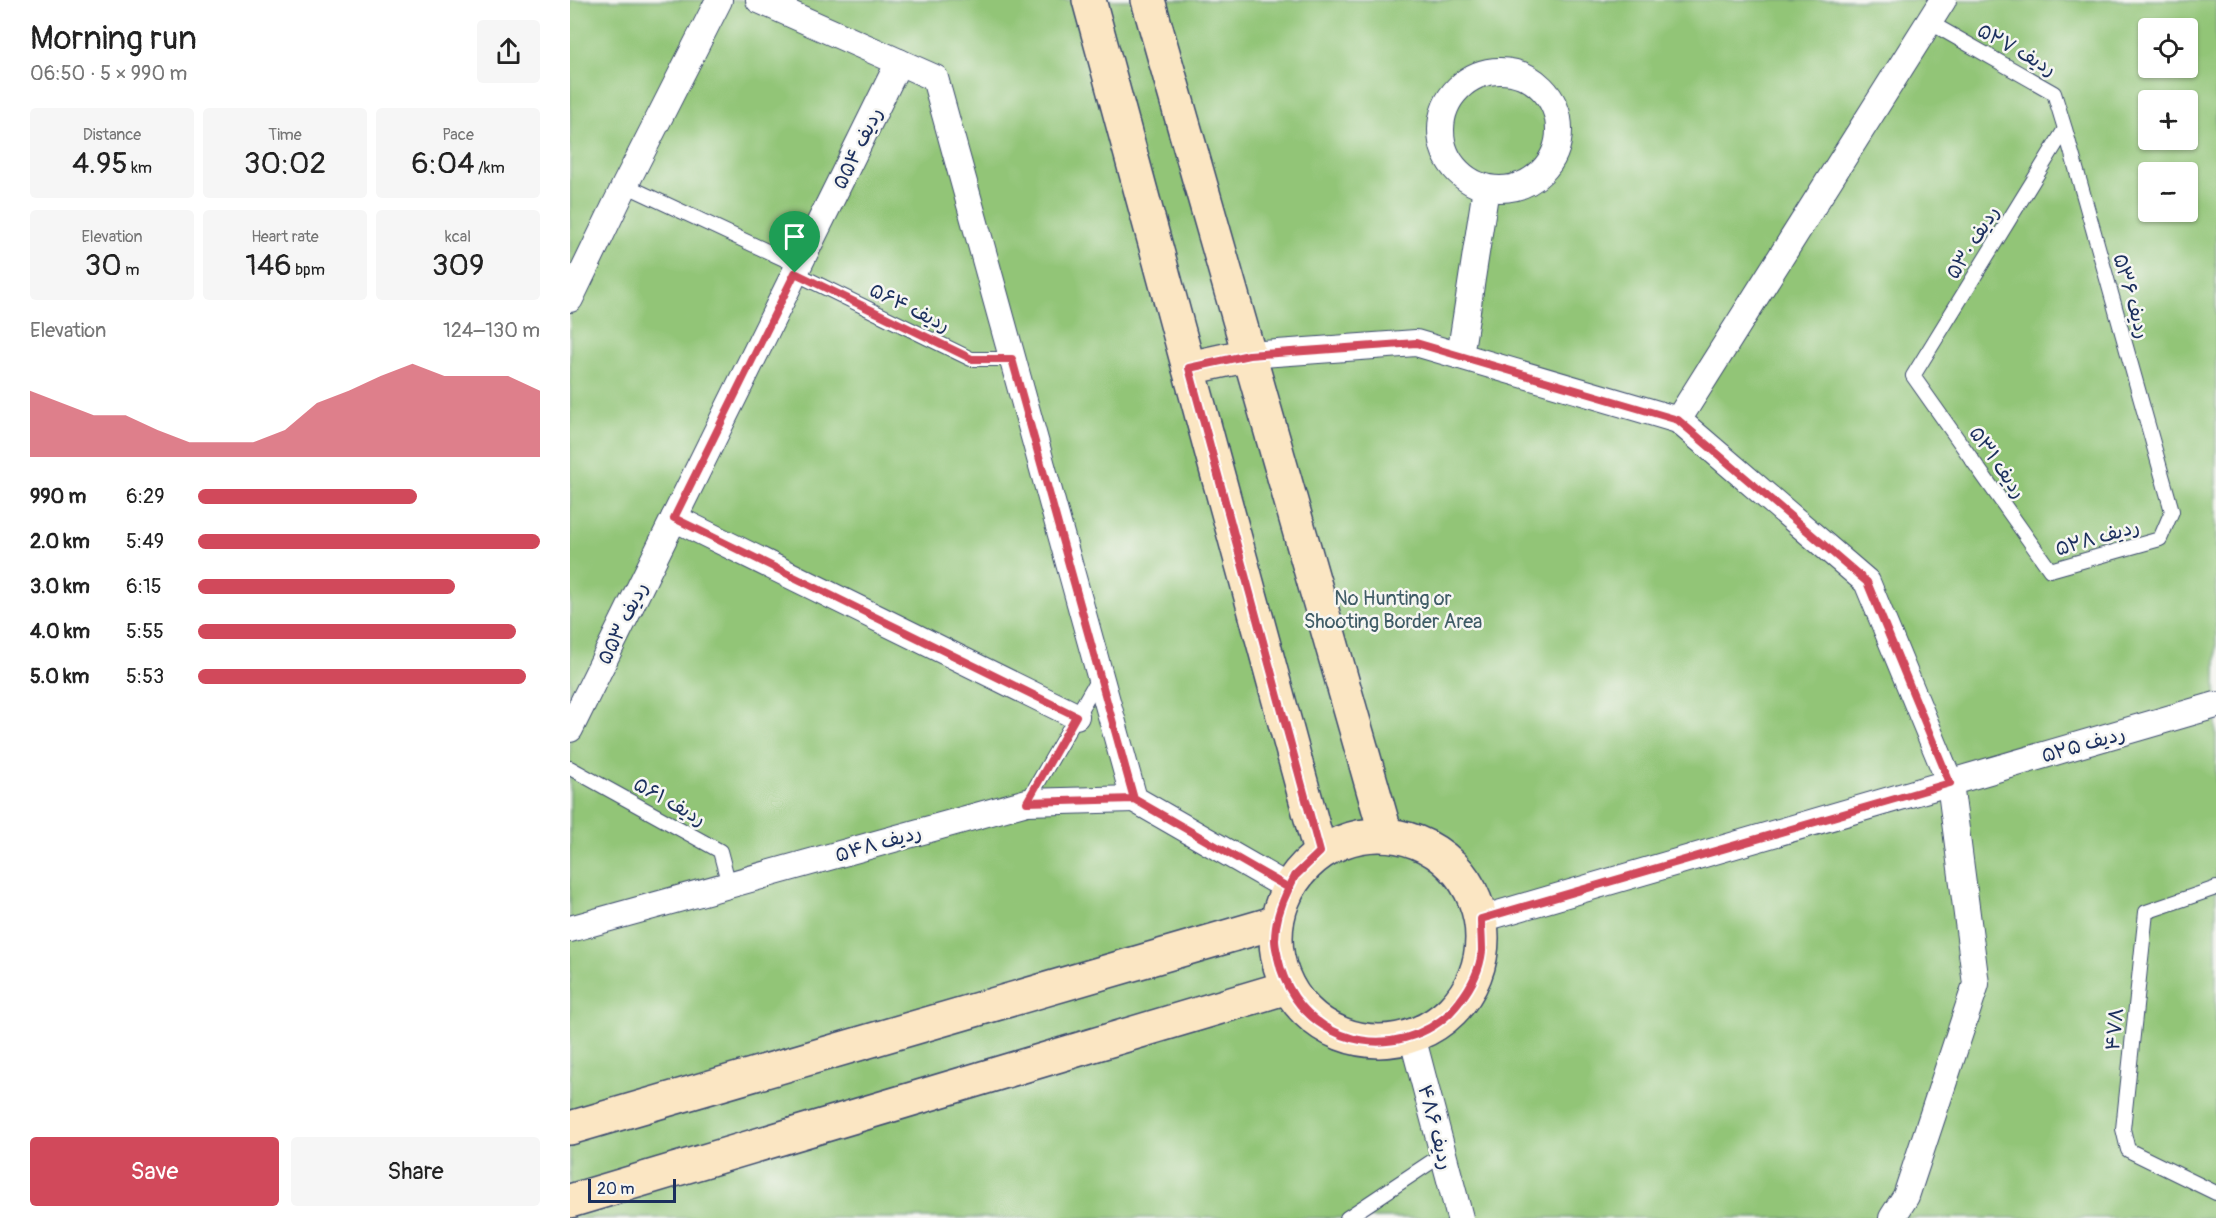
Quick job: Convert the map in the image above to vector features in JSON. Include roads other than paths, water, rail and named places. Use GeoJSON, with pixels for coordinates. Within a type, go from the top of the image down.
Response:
{"type":"FeatureCollection","features":[{"type":"Feature","properties":{"kind":"street"},"geometry":{"type":"LineString","coordinates":[[570,299],[625,184],[719,0]]}},
{"type":"Feature","properties":{"kind":"street"},"geometry":{"type":"LineString","coordinates":[[759,0],[935,78],[1134,799],[1289,888]]}},
{"type":"Feature","properties":{"kind":"street"},"geometry":{"type":"LineString","coordinates":[[1089,0],[1320,852]]}},
{"type":"Feature","properties":{"kind":"street"},"geometry":{"type":"LineString","coordinates":[[1148,0],[1386,834]]}},
{"type":"Feature","properties":{"kind":"street"},"geometry":{"type":"LineString","coordinates":[[1678,420],[1943,0]]}},
{"type":"Feature","properties":{"kind":"street","name":"ردیف ۵۵۴"},"geometry":{"type":"LineString","coordinates":[[674,518],[899,63]]}},
{"type":"Feature","properties":{"kind":"street"},"geometry":{"type":"LineString","coordinates":[[1487,71],[1507,71],[1526,76],[1541,87],[1553,103],[1558,121],[1558,140],[1552,158],[1541,173],[1525,184],[1506,189],[1486,188],[1468,180],[1453,166],[1443,149],[1440,129],[1444,110],[1454,92],[1468,79],[1487,71]]}},
{"type":"Feature","properties":{"kind":"street"},"geometry":{"type":"LineString","coordinates":[[1460,356],[1486,188]]}},
{"type":"Feature","properties":{"kind":"street"},"geometry":{"type":"LineString","coordinates":[[1189,368],[1249,355],[1416,343],[1678,420],[1867,582],[1950,783],[1976,984],[1906,1196],[1896,1217]]}},
{"type":"Feature","properties":{"kind":"street"},"geometry":{"type":"LineString","coordinates":[[674,518],[1076,716]]}},
{"type":"Feature","properties":{"kind":"street","name":"ردیف ۵۵۳"},"geometry":{"type":"LineString","coordinates":[[570,729],[674,518]]}},
{"type":"Feature","properties":{"kind":"street","name":"ردیف ۵۲۵"},"geometry":{"type":"LineString","coordinates":[[1481,919],[2216,705]]}},
{"type":"Feature","properties":{"kind":"street","name":"ردیف ۵۴۸"},"geometry":{"type":"LineString","coordinates":[[570,929],[1027,802],[1134,799]]}},
{"type":"Feature","properties":{"kind":"street"},"geometry":{"type":"LineString","coordinates":[[1386,834],[1419,843],[1448,861],[1469,888],[1481,919],[1482,953],[1472,986],[1451,1013],[1424,1032],[1391,1041],[1358,1040],[1326,1028],[1299,1005],[1288,987],[1282,976],[1275,941],[1279,907],[1295,876],[1320,852],[1352,838],[1386,834]]}},
{"type":"Feature","properties":{"kind":"street"},"geometry":{"type":"LineString","coordinates":[[570,1128],[1277,922]]}},
{"type":"Feature","properties":{"kind":"street"},"geometry":{"type":"LineString","coordinates":[[570,1201],[1288,987]]}},
{"type":"Feature","properties":{"kind":"street","name":"ردیف ۴۸۶"},"geometry":{"type":"LineString","coordinates":[[1412,1036],[1460,1218]]}},
{"type":"Feature","properties":{"kind":"lane","name":"ردیف ۵۲۷"},"geometry":{"type":"LineString","coordinates":[[1929,22],[2054,93]]}},
{"type":"Feature","properties":{"kind":"lane","name":"ردیف ۵۳۶"},"geometry":{"type":"LineString","coordinates":[[2054,93],[2172,511]]}},
{"type":"Feature","properties":{"kind":"lane","name":"ردیف ۵۳۰"},"geometry":{"type":"LineString","coordinates":[[1913,376],[2065,129]]}},
{"type":"Feature","properties":{"kind":"lane","name":"ردیف ۵۶۴"},"geometry":{"type":"LineString","coordinates":[[625,184],[972,359],[1012,359]]}},
{"type":"Feature","properties":{"kind":"lane","name":"ردیف ۵۳۱"},"geometry":{"type":"LineString","coordinates":[[1913,376],[2050,570]]}},
{"type":"Feature","properties":{"kind":"lane","name":"ردیف ۵۲۸"},"geometry":{"type":"LineString","coordinates":[[2050,570],[2160,539],[2172,511]]}},
{"type":"Feature","properties":{"kind":"lane"},"geometry":{"type":"LineString","coordinates":[[1027,802],[1100,675]]}},
{"type":"Feature","properties":{"kind":"lane","name":"ردیف ۵۶۱"},"geometry":{"type":"LineString","coordinates":[[570,768],[720,850],[729,885]]}},
{"type":"Feature","properties":{"kind":"lane","name":"۴۷۸"},"geometry":{"type":"LineString","coordinates":[[2216,888],[2146,912],[2123,1129],[2128,1150],[2216,1193]]}},
{"type":"Feature","properties":{"kind":"lane"},"geometry":{"type":"LineString","coordinates":[[1347,1218],[1443,1154]]}},
{"type":"Feature","properties":{"kind":"park label","name":"No Hunting or Shooting Border Area"},"geometry":{"type":"Point","coordinates":[1393,610]}}]}
